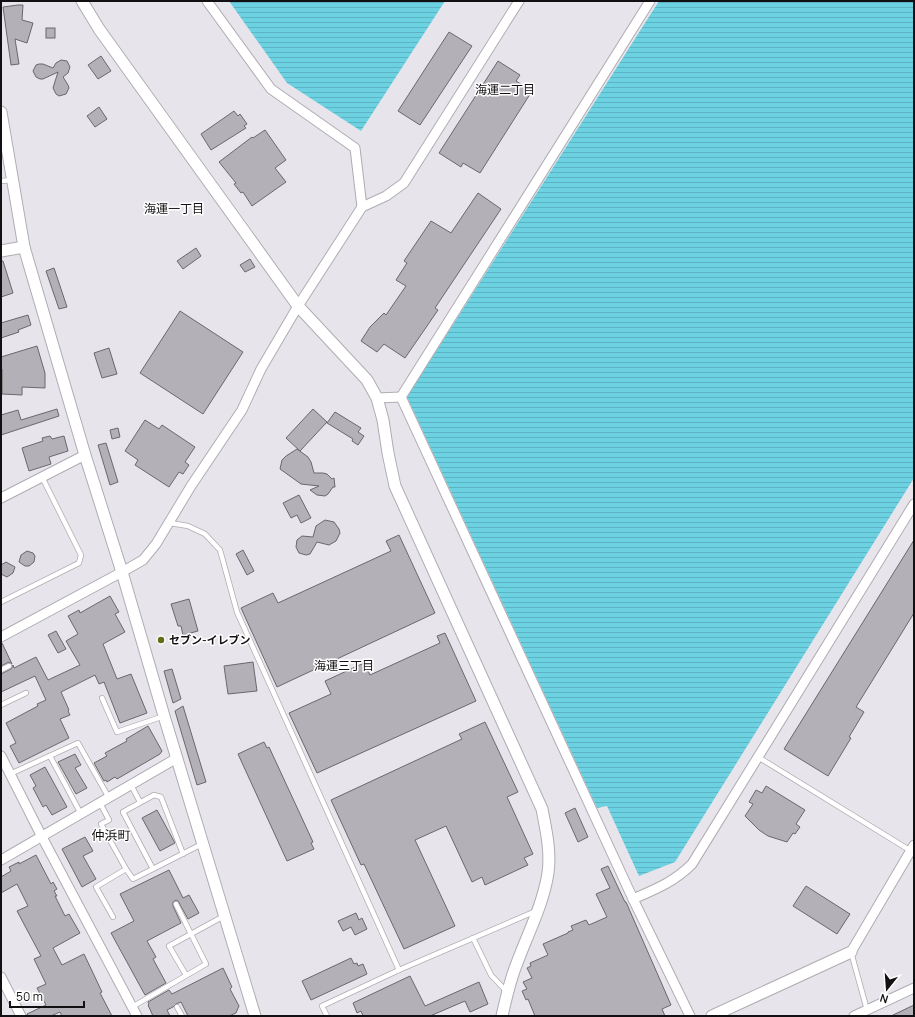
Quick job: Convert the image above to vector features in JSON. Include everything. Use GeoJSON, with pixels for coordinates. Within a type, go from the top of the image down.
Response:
{"type":"FeatureCollection","features":[{"type":"Feature","properties":{"kind":"street"},"geometry":{"type":"LineString","coordinates":[[82,1],[99,29],[298,306],[367,380],[376,398],[383,420],[395,486],[542,809],[548,842],[548,873],[539,909],[516,963],[507,992],[502,1016]]}},
{"type":"Feature","properties":{"kind":"street"},"geometry":{"type":"LineString","coordinates":[[207,1],[271,89],[355,148],[362,207]]}},
{"type":"Feature","properties":{"kind":"street"},"geometry":{"type":"LineString","coordinates":[[1,637],[143,560],[170,523],[192,486],[242,410],[261,369],[298,306],[362,207],[386,196],[404,183],[519,1]]}},
{"type":"Feature","properties":{"kind":"street"},"geometry":{"type":"LineString","coordinates":[[401,397],[650,1]]}},
{"type":"Feature","properties":{"kind":"street"},"geometry":{"type":"LineString","coordinates":[[1,112],[7,181],[24,247],[253,1015]]}},
{"type":"Feature","properties":{"kind":"street"},"geometry":{"type":"LineString","coordinates":[[1,251],[24,247]]}},
{"type":"Feature","properties":{"kind":"street"},"geometry":{"type":"LineString","coordinates":[[376,398],[401,397]]}},
{"type":"Feature","properties":{"kind":"street"},"geometry":{"type":"LineString","coordinates":[[401,397],[633,899],[690,1016]]}},
{"type":"Feature","properties":{"kind":"street"},"geometry":{"type":"LineString","coordinates":[[1,498],[85,455]]}},
{"type":"Feature","properties":{"kind":"street"},"geometry":{"type":"LineString","coordinates":[[633,899],[656,890],[680,876],[692,864],[914,504]]}},
{"type":"Feature","properties":{"kind":"street"},"geometry":{"type":"LineString","coordinates":[[1,756],[42,837],[137,1016]]}},
{"type":"Feature","properties":{"kind":"street"},"geometry":{"type":"LineString","coordinates":[[1,860],[177,758]]}},
{"type":"Feature","properties":{"kind":"street"},"geometry":{"type":"LineString","coordinates":[[712,1016],[851,952],[913,849]]}},
{"type":"Feature","properties":{"kind":"street"},"geometry":{"type":"LineString","coordinates":[[1,977],[21,1016]]}},
{"type":"Feature","properties":{"kind":"street"},"geometry":{"type":"LineString","coordinates":[[854,1016],[914,988]]}},
{"type":"Feature","properties":{"kind":"lane"},"geometry":{"type":"LineString","coordinates":[[1,602],[79,563],[81,555],[42,477]]}},
{"type":"Feature","properties":{"kind":"lane"},"geometry":{"type":"LineString","coordinates":[[170,523],[188,526],[205,534],[220,550],[237,612],[399,970]]}},
{"type":"Feature","properties":{"kind":"lane"},"geometry":{"type":"LineString","coordinates":[[1,670],[9,666]]}},
{"type":"Feature","properties":{"kind":"lane"},"geometry":{"type":"LineString","coordinates":[[1,705],[26,693]]}},
{"type":"Feature","properties":{"kind":"lane"},"geometry":{"type":"LineString","coordinates":[[102,698],[117,732],[164,716]]}},
{"type":"Feature","properties":{"kind":"lane"},"geometry":{"type":"LineString","coordinates":[[10,774],[78,743],[109,798]]}},
{"type":"Feature","properties":{"kind":"lane"},"geometry":{"type":"LineString","coordinates":[[50,756],[81,814]]}},
{"type":"Feature","properties":{"kind":"lane"},"geometry":{"type":"LineString","coordinates":[[758,758],[913,849]]}},
{"type":"Feature","properties":{"kind":"lane"},"geometry":{"type":"LineString","coordinates":[[131,785],[140,802]]}},
{"type":"Feature","properties":{"kind":"lane"},"geometry":{"type":"LineString","coordinates":[[154,869],[123,812],[140,802],[154,795],[161,797],[183,854]]}},
{"type":"Feature","properties":{"kind":"lane"},"geometry":{"type":"LineString","coordinates":[[100,803],[109,820],[101,824],[133,880],[202,844]]}},
{"type":"Feature","properties":{"kind":"lane"},"geometry":{"type":"LineString","coordinates":[[113,917],[96,887],[126,869]]}},
{"type":"Feature","properties":{"kind":"lane"},"geometry":{"type":"LineString","coordinates":[[132,1007],[206,964],[176,904]]}},
{"type":"Feature","properties":{"kind":"lane"},"geometry":{"type":"LineString","coordinates":[[327,1016],[322,1006],[399,970],[539,909]]}},
{"type":"Feature","properties":{"kind":"lane"},"geometry":{"type":"LineString","coordinates":[[186,975],[169,946],[224,916]]}},
{"type":"Feature","properties":{"kind":"lane"},"geometry":{"type":"LineString","coordinates":[[474,938],[491,974],[507,992]]}},
{"type":"Feature","properties":{"kind":"lane"},"geometry":{"type":"LineString","coordinates":[[851,952],[867,1010]]}},
{"type":"Feature","properties":{"kind":"lane"},"geometry":{"type":"LineString","coordinates":[[177,1007],[182,1016]]}},
{"type":"Feature","properties":{"kind":"water"},"geometry":{"type":"Polygon","coordinates":[[[229,1],[445,1],[361,131],[287,83],[229,1]]]}},
{"type":"Feature","properties":{"kind":"water"},"geometry":{"type":"Polygon","coordinates":[[[659,1],[914,1],[914,478],[675,862],[639,876],[607,806],[597,808],[407,397],[659,1]]]}},
{"type":"Feature","properties":{"kind":"building"},"geometry":{"type":"Polygon","coordinates":[[[23,5],[22,20],[33,23],[27,43],[15,39],[19,64],[11,65],[3,7],[23,5]]]}},
{"type":"Feature","properties":{"kind":"building"},"geometry":{"type":"Polygon","coordinates":[[[46,28],[55,28],[55,38],[46,38],[46,28]]]}},
{"type":"Feature","properties":{"kind":"building"},"geometry":{"type":"Polygon","coordinates":[[[449,32],[472,46],[420,125],[398,111],[449,32]]]}},
{"type":"Feature","properties":{"kind":"building"},"geometry":{"type":"Polygon","coordinates":[[[101,56],[111,71],[98,79],[88,65],[101,56]]]}},
{"type":"Feature","properties":{"kind":"building"},"geometry":{"type":"Polygon","coordinates":[[[61,60],[67,61],[70,67],[68,73],[63,77],[69,88],[66,94],[59,96],[53,88],[58,72],[40,79],[36,77],[33,71],[36,65],[39,64],[53,68],[56,63],[61,60]]]}},
{"type":"Feature","properties":{"kind":"building"},"geometry":{"type":"Polygon","coordinates":[[[498,61],[520,75],[516,81],[532,91],[480,173],[463,163],[461,167],[439,153],[498,61]]]}},
{"type":"Feature","properties":{"kind":"building"},"geometry":{"type":"Polygon","coordinates":[[[99,107],[107,119],[95,127],[87,116],[99,107]]]}},
{"type":"Feature","properties":{"kind":"building"},"geometry":{"type":"Polygon","coordinates":[[[234,111],[238,116],[240,114],[247,124],[244,126],[246,128],[211,150],[201,134],[234,111]]]}},
{"type":"Feature","properties":{"kind":"building"},"geometry":{"type":"Polygon","coordinates":[[[265,130],[286,160],[275,168],[286,182],[252,206],[243,192],[241,193],[234,184],[236,183],[219,162],[252,137],[253,138],[265,130]]]}},
{"type":"Feature","properties":{"kind":"building"},"geometry":{"type":"Polygon","coordinates":[[[478,193],[501,209],[435,308],[438,310],[405,358],[384,344],[377,352],[361,341],[370,327],[384,313],[386,315],[406,286],[396,280],[407,263],[404,261],[431,221],[451,233],[478,193]]]}},
{"type":"Feature","properties":{"kind":"building"},"geometry":{"type":"Polygon","coordinates":[[[196,248],[201,256],[183,269],[177,261],[196,248]]]}},
{"type":"Feature","properties":{"kind":"building"},"geometry":{"type":"Polygon","coordinates":[[[250,259],[255,267],[245,272],[240,265],[250,259]]]}},
{"type":"Feature","properties":{"kind":"building"},"geometry":{"type":"Polygon","coordinates":[[[1,261],[3,261],[13,293],[1,297],[1,261]]]}},
{"type":"Feature","properties":{"kind":"building"},"geometry":{"type":"Polygon","coordinates":[[[54,268],[67,307],[59,309],[46,271],[54,268]]]}},
{"type":"Feature","properties":{"kind":"building"},"geometry":{"type":"Polygon","coordinates":[[[180,311],[243,352],[203,414],[140,373],[180,311]]]}},
{"type":"Feature","properties":{"kind":"building"},"geometry":{"type":"Polygon","coordinates":[[[28,315],[31,325],[18,330],[19,332],[1,338],[1,323],[28,315]]]}},
{"type":"Feature","properties":{"kind":"building"},"geometry":{"type":"Polygon","coordinates":[[[37,346],[45,373],[45,388],[22,387],[22,395],[2,394],[1,357],[37,346]]]}},
{"type":"Feature","properties":{"kind":"building"},"geometry":{"type":"Polygon","coordinates":[[[109,348],[117,374],[102,378],[94,353],[109,348]]]}},
{"type":"Feature","properties":{"kind":"building"},"geometry":{"type":"Polygon","coordinates":[[[57,409],[59,416],[1,435],[1,415],[18,410],[21,420],[57,409]]]}},
{"type":"Feature","properties":{"kind":"building"},"geometry":{"type":"Polygon","coordinates":[[[313,409],[327,422],[300,451],[286,438],[313,409]]]}},
{"type":"Feature","properties":{"kind":"building"},"geometry":{"type":"Polygon","coordinates":[[[335,412],[361,428],[358,432],[364,436],[358,445],[352,441],[353,439],[327,423],[335,412]]]}},
{"type":"Feature","properties":{"kind":"building"},"geometry":{"type":"Polygon","coordinates":[[[145,420],[159,429],[162,425],[195,447],[185,462],[189,465],[183,474],[179,472],[169,487],[135,465],[138,460],[125,451],[145,420]]]}},
{"type":"Feature","properties":{"kind":"building"},"geometry":{"type":"Polygon","coordinates":[[[118,428],[120,437],[112,439],[110,430],[118,428]]]}},
{"type":"Feature","properties":{"kind":"building"},"geometry":{"type":"Polygon","coordinates":[[[50,436],[52,439],[64,436],[68,451],[49,457],[51,464],[29,471],[22,448],[43,441],[42,438],[50,436]]]}},
{"type":"Feature","properties":{"kind":"building"},"geometry":{"type":"Polygon","coordinates":[[[106,443],[118,482],[110,485],[98,445],[106,443]]]}},
{"type":"Feature","properties":{"kind":"building"},"geometry":{"type":"Polygon","coordinates":[[[297,449],[308,457],[314,473],[327,474],[332,479],[334,478],[335,487],[333,487],[325,496],[317,495],[310,490],[319,486],[301,484],[280,469],[282,460],[297,449]]]}},
{"type":"Feature","properties":{"kind":"building"},"geometry":{"type":"Polygon","coordinates":[[[299,495],[311,518],[301,523],[297,515],[291,518],[283,503],[299,495]]]}},
{"type":"Feature","properties":{"kind":"building"},"geometry":{"type":"Polygon","coordinates":[[[325,520],[334,522],[339,529],[340,533],[336,541],[329,545],[317,542],[310,554],[306,555],[299,553],[296,547],[297,540],[302,536],[313,537],[316,526],[325,520]]]}},
{"type":"Feature","properties":{"kind":"building"},"geometry":{"type":"Polygon","coordinates":[[[399,535],[435,613],[277,687],[241,608],[273,593],[278,603],[391,551],[386,541],[399,535]]]}},
{"type":"Feature","properties":{"kind":"building"},"geometry":{"type":"Polygon","coordinates":[[[914,540],[914,613],[856,707],[864,712],[849,737],[851,738],[828,776],[784,749],[914,540]]]}},
{"type":"Feature","properties":{"kind":"building"},"geometry":{"type":"Polygon","coordinates":[[[243,550],[254,571],[247,575],[236,554],[243,550]]]}},
{"type":"Feature","properties":{"kind":"building"},"geometry":{"type":"Polygon","coordinates":[[[27,551],[33,553],[35,556],[34,562],[29,566],[25,566],[19,562],[21,555],[27,551]]]}},
{"type":"Feature","properties":{"kind":"building"},"geometry":{"type":"Polygon","coordinates":[[[6,562],[15,567],[13,573],[7,577],[1,574],[1,565],[6,562]]]}},
{"type":"Feature","properties":{"kind":"building"},"geometry":{"type":"Polygon","coordinates":[[[110,596],[119,612],[115,614],[125,632],[103,644],[117,679],[131,674],[147,713],[120,723],[104,682],[99,684],[95,675],[61,692],[70,715],[60,719],[69,738],[19,763],[10,746],[16,743],[6,723],[38,706],[37,704],[46,700],[35,676],[1,692],[1,674],[11,669],[13,665],[14,668],[36,657],[48,680],[80,665],[66,641],[78,634],[68,616],[79,610],[80,613],[110,596]]]}},
{"type":"Feature","properties":{"kind":"building"},"geometry":{"type":"Polygon","coordinates":[[[189,599],[198,631],[183,635],[181,626],[178,626],[171,604],[189,599]]]}},
{"type":"Feature","properties":{"kind":"building"},"geometry":{"type":"Polygon","coordinates":[[[56,631],[66,649],[58,653],[48,635],[56,631]]]}},
{"type":"Feature","properties":{"kind":"building"},"geometry":{"type":"Polygon","coordinates":[[[445,633],[476,701],[317,773],[289,713],[331,694],[325,681],[364,663],[370,675],[440,643],[437,636],[445,633]]]}},
{"type":"Feature","properties":{"kind":"building"},"geometry":{"type":"Polygon","coordinates":[[[1,643],[12,664],[9,662],[1,666],[1,643]]]}},
{"type":"Feature","properties":{"kind":"building"},"geometry":{"type":"Polygon","coordinates":[[[253,662],[257,691],[228,694],[224,666],[253,662]]]}},
{"type":"Feature","properties":{"kind":"building"},"geometry":{"type":"Polygon","coordinates":[[[172,669],[181,699],[173,703],[164,671],[172,669]]]}},
{"type":"Feature","properties":{"kind":"building"},"geometry":{"type":"Polygon","coordinates":[[[183,706],[206,782],[197,785],[175,711],[183,706]]]}},
{"type":"Feature","properties":{"kind":"building"},"geometry":{"type":"Polygon","coordinates":[[[485,722],[518,792],[507,797],[533,854],[524,858],[528,865],[485,885],[482,877],[472,882],[446,826],[415,840],[455,926],[404,949],[364,864],[361,865],[331,800],[462,739],[459,734],[485,722]]]}},
{"type":"Feature","properties":{"kind":"building"},"geometry":{"type":"Polygon","coordinates":[[[148,726],[162,751],[160,754],[117,779],[115,777],[107,782],[106,780],[104,781],[94,763],[107,756],[105,753],[127,741],[126,739],[148,726]]]}},
{"type":"Feature","properties":{"kind":"building"},"geometry":{"type":"Polygon","coordinates":[[[264,742],[267,748],[269,747],[313,842],[311,843],[314,849],[287,861],[238,754],[264,742]]]}},
{"type":"Feature","properties":{"kind":"building"},"geometry":{"type":"Polygon","coordinates":[[[75,754],[81,765],[75,768],[87,788],[76,794],[58,762],[75,754]]]}},
{"type":"Feature","properties":{"kind":"building"},"geometry":{"type":"Polygon","coordinates":[[[45,767],[67,807],[52,815],[46,805],[43,807],[33,788],[36,786],[30,775],[45,767]]]}},
{"type":"Feature","properties":{"kind":"building"},"geometry":{"type":"Polygon","coordinates":[[[766,786],[805,810],[796,824],[800,827],[795,834],[793,833],[787,842],[768,836],[759,830],[745,816],[753,804],[749,802],[756,790],[762,793],[766,786]]]}},
{"type":"Feature","properties":{"kind":"building"},"geometry":{"type":"Polygon","coordinates":[[[575,808],[588,837],[578,842],[565,813],[575,808]]]}},
{"type":"Feature","properties":{"kind":"building"},"geometry":{"type":"Polygon","coordinates":[[[157,810],[175,843],[160,851],[142,818],[157,810]]]}},
{"type":"Feature","properties":{"kind":"building"},"geometry":{"type":"Polygon","coordinates":[[[85,837],[93,851],[83,856],[96,879],[82,887],[62,849],[85,837]]]}},
{"type":"Feature","properties":{"kind":"building"},"geometry":{"type":"Polygon","coordinates":[[[36,855],[51,884],[53,882],[57,889],[54,891],[57,896],[55,896],[65,916],[69,914],[80,933],[53,948],[62,965],[84,954],[102,992],[100,993],[112,1016],[62,1016],[60,1012],[51,1016],[27,1016],[27,1014],[46,1005],[37,988],[46,984],[34,959],[41,956],[17,911],[28,906],[17,884],[1,893],[1,877],[11,871],[9,867],[19,862],[19,864],[36,855]]]}},
{"type":"Feature","properties":{"kind":"building"},"geometry":{"type":"Polygon","coordinates":[[[608,866],[626,902],[671,1005],[662,1009],[665,1016],[535,1016],[528,999],[526,1000],[522,991],[527,989],[523,982],[532,978],[527,968],[531,966],[530,963],[548,955],[543,944],[573,930],[571,926],[586,920],[589,925],[607,917],[596,894],[610,888],[601,869],[608,866]]]}},
{"type":"Feature","properties":{"kind":"building"},"geometry":{"type":"Polygon","coordinates":[[[169,870],[183,898],[189,895],[199,913],[188,919],[176,900],[173,902],[173,906],[181,923],[147,941],[156,957],[153,959],[166,983],[145,995],[111,933],[134,921],[120,894],[169,870]]]}},
{"type":"Feature","properties":{"kind":"building"},"geometry":{"type":"Polygon","coordinates":[[[806,886],[850,914],[837,934],[793,906],[806,886]]]}},
{"type":"Feature","properties":{"kind":"building"},"geometry":{"type":"Polygon","coordinates":[[[356,913],[359,920],[362,918],[367,929],[355,935],[351,927],[343,931],[338,921],[356,913]]]}},
{"type":"Feature","properties":{"kind":"building"},"geometry":{"type":"Polygon","coordinates":[[[351,958],[354,964],[357,963],[358,966],[363,964],[367,974],[311,1000],[302,981],[351,958]]]}},
{"type":"Feature","properties":{"kind":"building"},"geometry":{"type":"Polygon","coordinates":[[[223,968],[232,987],[230,989],[239,1006],[236,1013],[229,1016],[188,1016],[181,1002],[167,1010],[170,1016],[153,1016],[148,1002],[169,990],[172,994],[223,968]]]}},
{"type":"Feature","properties":{"kind":"building"},"geometry":{"type":"Polygon","coordinates":[[[410,976],[425,1006],[479,982],[488,1004],[470,1012],[465,1001],[430,1016],[363,1016],[361,1011],[357,1013],[353,1003],[410,976]]]}},
{"type":"Feature","properties":{"kind":"building"},"geometry":{"type":"Polygon","coordinates":[[[914,1005],[914,1016],[891,1016],[914,1005]]]}},
{"type":"Feature","properties":{"kind":"place","name":"セブン-イレブン"},"geometry":{"type":"Point","coordinates":[161,640]}},
{"type":"Feature","properties":{"kind":"district","name":"海運二丁目"},"geometry":{"type":"Point","coordinates":[505,90]}},
{"type":"Feature","properties":{"kind":"district","name":"海運一丁目"},"geometry":{"type":"Point","coordinates":[174,209]}},
{"type":"Feature","properties":{"kind":"district","name":"海運三丁目"},"geometry":{"type":"Point","coordinates":[344,666]}},
{"type":"Feature","properties":{"kind":"district","name":"仲浜町"},"geometry":{"type":"Point","coordinates":[111,835]}}]}
